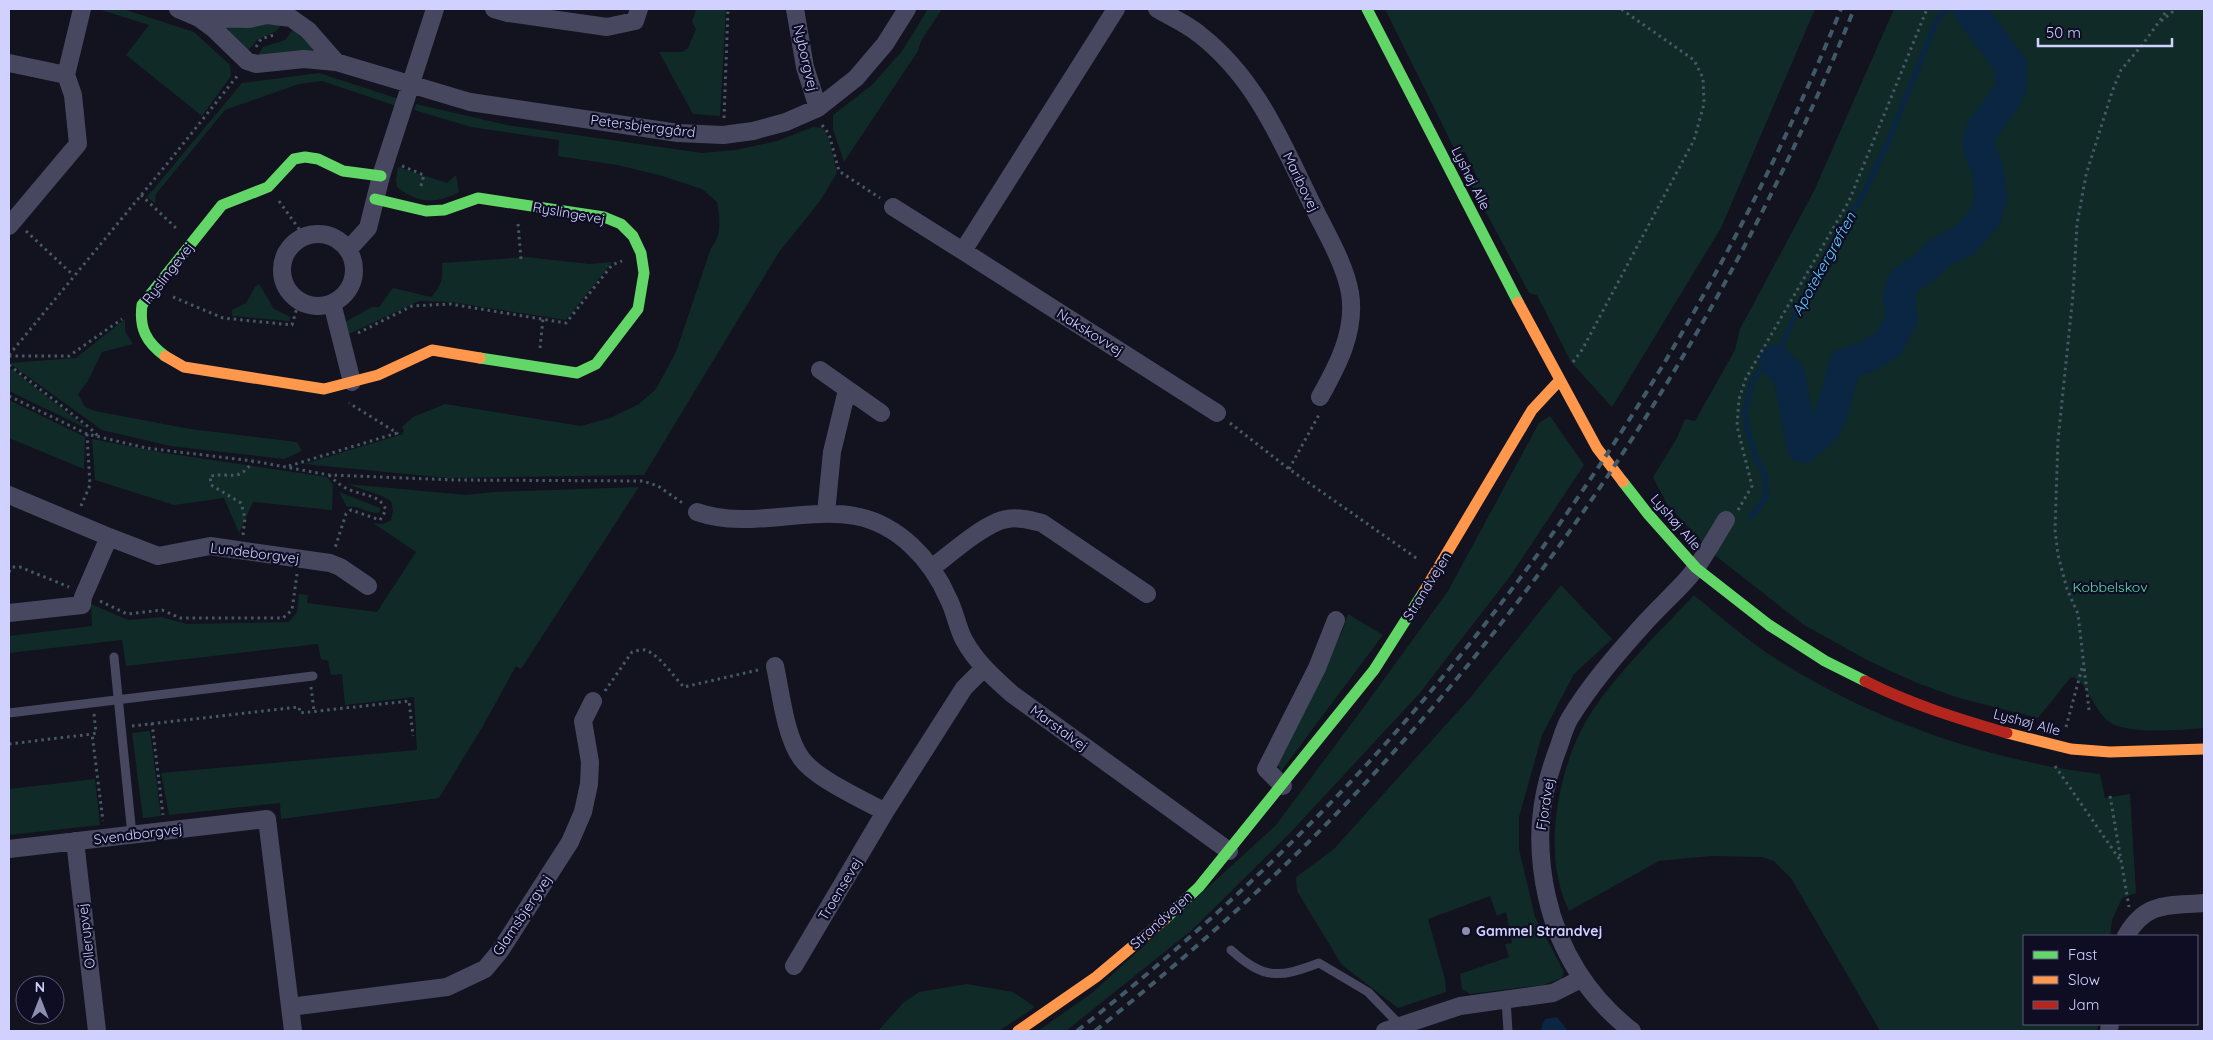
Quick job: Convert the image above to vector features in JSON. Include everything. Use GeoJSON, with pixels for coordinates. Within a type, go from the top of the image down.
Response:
{"type":"FeatureCollection","features":[{"type":"Feature","properties":{"kind":"street"},"geometry":{"type":"LineString","coordinates":[[12,223],[78,144],[73,95],[66,74],[82,9]]}},
{"type":"Feature","properties":{"kind":"street"},"geometry":{"type":"LineString","coordinates":[[178,9],[199,18],[214,29],[247,61]]}},
{"type":"Feature","properties":{"kind":"street"},"geometry":{"type":"LineString","coordinates":[[348,250],[368,228],[381,176],[435,9]]}},
{"type":"Feature","properties":{"kind":"street"},"geometry":{"type":"LineString","coordinates":[[494,9],[508,13],[606,28],[635,21],[639,9]]}},
{"type":"Feature","properties":{"kind":"street","name":"Nyborgvej"},"geometry":{"type":"LineString","coordinates":[[795,9],[805,67],[818,108]]}},
{"type":"Feature","properties":{"kind":"street","name":"Petersbjerggård"},"geometry":{"type":"LineString","coordinates":[[247,61],[256,64],[304,59],[336,62],[470,102],[678,133],[723,135],[786,122],[818,108],[856,78],[885,44],[908,9]]}},
{"type":"Feature","properties":{"kind":"street"},"geometry":{"type":"LineString","coordinates":[[963,251],[1116,9]]}},
{"type":"Feature","properties":{"kind":"street","name":"Maribovej"},"geometry":{"type":"LineString","coordinates":[[1157,9],[1199,34],[1237,70],[1268,114],[1337,256],[1350,294],[1350,328],[1341,359],[1320,397]]}},
{"type":"Feature","properties":{"kind":"street","name":"Lyshøj Alle"},"geometry":{"type":"LineString","coordinates":[[1367,9],[1559,381],[1598,448],[1648,514],[1696,568],[1769,625],[1824,661],[1889,693],[1957,718],[2039,742],[2071,749],[2110,752],[2204,749]]}},
{"type":"Feature","properties":{"kind":"street"},"geometry":{"type":"LineString","coordinates":[[199,18],[249,18],[267,15],[291,18],[308,30],[336,62]]}},
{"type":"Feature","properties":{"kind":"street"},"geometry":{"type":"LineString","coordinates":[[9,63],[66,74]]}},
{"type":"Feature","properties":{"kind":"street","name":"Ryslingevej"},"geometry":{"type":"LineString","coordinates":[[375,199],[426,211],[444,210],[478,198],[604,216],[621,224],[633,236],[641,254],[644,272],[638,309],[596,364],[577,372],[432,350],[378,375],[324,389],[184,368],[164,356],[146,339],[141,329],[139,318],[142,305],[222,205],[268,187],[294,159],[305,157],[318,159],[342,171],[381,176]]}},
{"type":"Feature","properties":{"kind":"street","name":"Nakskovvej"},"geometry":{"type":"LineString","coordinates":[[893,207],[1216,413]]}},
{"type":"Feature","properties":{"kind":"street"},"geometry":{"type":"LineString","coordinates":[[312,234],[324,234],[344,244],[348,250],[354,269],[352,281],[348,291],[332,303],[312,305],[300,301],[286,287],[282,266],[286,253],[292,244],[302,237],[312,234]]}},
{"type":"Feature","properties":{"kind":"street"},"geometry":{"type":"LineString","coordinates":[[332,303],[352,382]]}},
{"type":"Feature","properties":{"kind":"street"},"geometry":{"type":"LineString","coordinates":[[820,370],[882,413]]}},
{"type":"Feature","properties":{"kind":"street","name":"Strandvejen"},"geometry":{"type":"LineString","coordinates":[[1018,1031],[1096,977],[1150,932],[1199,887],[1229,851],[1283,786],[1374,670],[1436,572],[1532,410],[1559,381]]}},
{"type":"Feature","properties":{"kind":"street"},"geometry":{"type":"LineString","coordinates":[[826,513],[832,452],[847,390]]}},
{"type":"Feature","properties":{"kind":"street","name":"Lundeborgvej"},"geometry":{"type":"LineString","coordinates":[[9,495],[109,538],[158,556],[210,546],[299,558],[330,563],[340,567],[368,586]]}},
{"type":"Feature","properties":{"kind":"street","name":"Marstalvej"},"geometry":{"type":"LineString","coordinates":[[697,512],[713,518],[734,520],[826,513],[857,517],[883,526],[910,543],[932,568],[948,598],[964,640],[984,668],[1012,694],[1229,851]]}},
{"type":"Feature","properties":{"kind":"street","name":"Fjordvej"},"geometry":{"type":"LineString","coordinates":[[1632,1031],[1610,1013],[1581,979],[1563,945],[1550,912],[1542,877],[1540,844],[1544,792],[1568,720],[1596,679],[1696,568],[1730,517]]}},
{"type":"Feature","properties":{"kind":"street"},"geometry":{"type":"LineString","coordinates":[[932,568],[992,523],[1007,519],[1026,519],[1042,523],[1147,594]]}},
{"type":"Feature","properties":{"kind":"street"},"geometry":{"type":"LineString","coordinates":[[9,613],[82,605],[84,594],[109,538]]}},
{"type":"Feature","properties":{"kind":"street"},"geometry":{"type":"LineString","coordinates":[[1283,786],[1266,769],[1317,668],[1336,620]]}},
{"type":"Feature","properties":{"kind":"street"},"geometry":{"type":"LineString","coordinates":[[775,666],[791,738],[801,758],[814,772],[885,812]]}},
{"type":"Feature","properties":{"kind":"street","name":"Troensevej"},"geometry":{"type":"LineString","coordinates":[[794,966],[885,812],[964,688],[984,668]]}},
{"type":"Feature","properties":{"kind":"street","name":"Glamsbjergvej"},"geometry":{"type":"LineString","coordinates":[[290,1007],[447,987],[485,969],[500,951],[570,842],[583,812],[589,784],[590,762],[582,721],[593,701]]}},
{"type":"Feature","properties":{"kind":"street","name":"Svendborgvej"},"geometry":{"type":"LineString","coordinates":[[9,849],[267,819],[290,1007]]}},
{"type":"Feature","properties":{"kind":"street","name":"Ollerupvej"},"geometry":{"type":"LineString","coordinates":[[74,842],[97,1031]]}},
{"type":"Feature","properties":{"kind":"street"},"geometry":{"type":"LineString","coordinates":[[2129,930],[2145,912],[2167,905],[2204,903]]}},
{"type":"Feature","properties":{"kind":"street"},"geometry":{"type":"LineString","coordinates":[[1402,1027],[1460,1006],[1553,993],[1581,979]]}},
{"type":"Feature","properties":{"kind":"street"},"geometry":{"type":"LineString","coordinates":[[290,1007],[293,1031]]}},
{"type":"Feature","properties":{"kind":"lane"},"geometry":{"type":"LineString","coordinates":[[114,658],[132,835]]}},
{"type":"Feature","properties":{"kind":"lane"},"geometry":{"type":"LineString","coordinates":[[9,713],[312,676]]}},
{"type":"Feature","properties":{"kind":"lane"},"geometry":{"type":"LineString","coordinates":[[1231,950],[1248,966],[1272,974],[1291,974],[1319,963],[1368,992],[1402,1027]]}},
{"type":"Feature","properties":{"kind":"lane"},"geometry":{"type":"LineString","coordinates":[[1506,1000],[1508,1031]]}},
{"type":"Feature","properties":{"kind":"path"},"geometry":{"type":"LineString","coordinates":[[723,135],[728,9]]}},
{"type":"Feature","properties":{"kind":"path"},"geometry":{"type":"LineString","coordinates":[[1559,381],[1582,350],[1694,140],[1704,104],[1703,78],[1694,60],[1621,9]]}},
{"type":"Feature","properties":{"kind":"path"},"geometry":{"type":"LineString","coordinates":[[1730,517],[1752,486],[1737,426],[1739,399],[1746,378],[1849,201],[1927,9]]}},
{"type":"Feature","properties":{"kind":"path"},"geometry":{"type":"LineString","coordinates":[[2089,710],[2078,614],[2067,589],[2058,555],[2055,530],[2058,440],[2073,296],[2077,224],[2086,175],[2118,78],[2168,9]]}},
{"type":"Feature","properties":{"kind":"path"},"geometry":{"type":"LineString","coordinates":[[2159,22],[2176,9]]}},
{"type":"Feature","properties":{"kind":"path"},"geometry":{"type":"LineString","coordinates":[[9,356],[231,85],[261,39],[278,34],[291,18]]}},
{"type":"Feature","properties":{"kind":"path"},"geometry":{"type":"LineString","coordinates":[[818,108],[822,125],[828,134],[839,171],[893,207]]}},
{"type":"Feature","properties":{"kind":"path"},"geometry":{"type":"LineString","coordinates":[[391,144],[404,148],[401,158],[402,167],[424,176],[414,208]]}},
{"type":"Feature","properties":{"kind":"path"},"geometry":{"type":"LineString","coordinates":[[268,187],[299,229],[302,237]]}},
{"type":"Feature","properties":{"kind":"path"},"geometry":{"type":"LineString","coordinates":[[141,195],[192,243]]}},
{"type":"Feature","properties":{"kind":"path"},"geometry":{"type":"LineString","coordinates":[[516,203],[521,259]]}},
{"type":"Feature","properties":{"kind":"path"},"geometry":{"type":"LineString","coordinates":[[12,223],[73,276]]}},
{"type":"Feature","properties":{"kind":"path"},"geometry":{"type":"LineString","coordinates":[[341,341],[412,306],[450,304],[566,323],[612,265],[641,254]]}},
{"type":"Feature","properties":{"kind":"path"},"geometry":{"type":"LineString","coordinates":[[167,294],[223,318],[292,325],[300,301]]}},
{"type":"Feature","properties":{"kind":"path"},"geometry":{"type":"LineString","coordinates":[[9,356],[70,356],[142,305]]}},
{"type":"Feature","properties":{"kind":"path"},"geometry":{"type":"LineString","coordinates":[[538,367],[543,319]]}},
{"type":"Feature","properties":{"kind":"path"},"geometry":{"type":"LineString","coordinates":[[9,365],[90,428],[98,437]]}},
{"type":"Feature","properties":{"kind":"path"},"geometry":{"type":"LineString","coordinates":[[9,396],[87,434],[146,448],[254,461],[328,475],[455,480],[643,481],[658,486],[697,512]]}},
{"type":"Feature","properties":{"kind":"path"},"geometry":{"type":"LineString","coordinates":[[1289,469],[1304,438],[1320,415],[1320,397]]}},
{"type":"Feature","properties":{"kind":"path"},"geometry":{"type":"LineString","coordinates":[[286,467],[397,433],[348,403]]}},
{"type":"Feature","properties":{"kind":"path"},"geometry":{"type":"LineString","coordinates":[[1216,413],[1289,469],[1436,572]]}},
{"type":"Feature","properties":{"kind":"path"},"geometry":{"type":"LineString","coordinates":[[74,522],[90,485],[87,434]]}},
{"type":"Feature","properties":{"kind":"path"},"geometry":{"type":"LineString","coordinates":[[240,550],[245,518],[241,503],[211,485],[210,476],[222,474],[239,476],[246,472],[254,461]]}},
{"type":"Feature","properties":{"kind":"path"},"geometry":{"type":"LineString","coordinates":[[328,475],[341,485],[383,503],[386,510],[380,520],[351,510],[346,514],[330,563]]}},
{"type":"Feature","properties":{"kind":"path"},"geometry":{"type":"LineString","coordinates":[[9,572],[12,567],[20,567],[127,614],[162,610],[180,618],[283,618],[292,610],[299,558]]}},
{"type":"Feature","properties":{"kind":"path"},"geometry":{"type":"LineString","coordinates":[[593,701],[604,693],[632,652],[640,650],[645,650],[657,658],[684,687],[775,666]]}},
{"type":"Feature","properties":{"kind":"path"},"geometry":{"type":"LineString","coordinates":[[2061,746],[2083,665]]}},
{"type":"Feature","properties":{"kind":"path"},"geometry":{"type":"LineString","coordinates":[[312,676],[314,711]]}},
{"type":"Feature","properties":{"kind":"path"},"geometry":{"type":"LineString","coordinates":[[121,727],[299,707],[300,713],[409,701],[413,736]]}},
{"type":"Feature","properties":{"kind":"path"},"geometry":{"type":"LineString","coordinates":[[9,744],[96,733],[94,717]]}},
{"type":"Feature","properties":{"kind":"path"},"geometry":{"type":"LineString","coordinates":[[152,723],[164,831]]}},
{"type":"Feature","properties":{"kind":"path"},"geometry":{"type":"LineString","coordinates":[[92,734],[105,838]]}},
{"type":"Feature","properties":{"kind":"path"},"geometry":{"type":"LineString","coordinates":[[2055,765],[2120,860]]}},
{"type":"Feature","properties":{"kind":"path"},"geometry":{"type":"LineString","coordinates":[[2110,796],[2129,930]]}},
{"type":"Feature","properties":{"kind":"green space"},"geometry":{"type":"Polygon","coordinates":[[[98,9],[123,9],[194,32],[230,65],[231,76],[202,116],[126,55],[149,25],[98,9]]]}},
{"type":"Feature","properties":{"kind":"green space"},"geometry":{"type":"Polygon","coordinates":[[[696,9],[726,9],[720,116],[693,114],[659,52],[682,52],[688,48],[696,29],[692,22],[696,9]]]}},
{"type":"Feature","properties":{"kind":"green space"},"geometry":{"type":"Polygon","coordinates":[[[928,9],[942,9],[921,41],[918,51],[844,162],[833,129],[833,115],[872,85],[902,51],[928,9]]]}},
{"type":"Feature","properties":{"kind":"green space"},"geometry":{"type":"Polygon","coordinates":[[[1385,9],[1815,9],[1721,228],[1612,407],[1571,362],[1537,295],[1529,293],[1472,186],[1479,181],[1465,152],[1456,152],[1385,9]]]}},
{"type":"Feature","properties":{"kind":"green space","name":"Kobbelskov"},"geometry":{"type":"Polygon","coordinates":[[[1894,9],[2204,9],[2204,728],[2145,730],[2113,724],[2101,713],[2082,684],[2077,679],[2071,677],[2038,718],[1959,698],[1917,683],[1871,662],[1804,625],[1712,553],[1667,504],[1653,477],[1677,438],[1685,419],[1695,421],[1735,350],[1740,329],[1814,191],[1894,9]]]}},
{"type":"Feature","properties":{"kind":"green space"},"geometry":{"type":"Polygon","coordinates":[[[284,22],[276,31],[257,40],[247,52],[235,41],[225,26],[284,22]]]}},
{"type":"Feature","properties":{"kind":"green space"},"geometry":{"type":"Polygon","coordinates":[[[295,27],[316,52],[257,57],[263,47],[285,40],[295,27]]]}},
{"type":"Feature","properties":{"kind":"green space"},"geometry":{"type":"Polygon","coordinates":[[[319,73],[399,99],[396,106],[322,81],[299,84],[225,110],[156,194],[155,203],[147,197],[242,83],[319,73]]]}},
{"type":"Feature","properties":{"kind":"green space"},"geometry":{"type":"Polygon","coordinates":[[[416,104],[507,125],[702,153],[736,150],[777,141],[813,127],[823,128],[829,139],[837,173],[820,201],[779,252],[644,475],[448,478],[304,464],[403,434],[402,427],[413,417],[445,404],[581,426],[610,418],[639,404],[656,389],[676,352],[711,248],[719,232],[717,202],[702,189],[659,175],[617,165],[558,156],[559,140],[471,127],[414,110],[416,104]]]}},
{"type":"Feature","properties":{"kind":"green space"},"geometry":{"type":"Polygon","coordinates":[[[398,167],[447,183],[456,175],[459,192],[443,199],[435,200],[413,197],[397,187],[398,167]]]}},
{"type":"Feature","properties":{"kind":"green space"},"geometry":{"type":"Polygon","coordinates":[[[526,257],[589,264],[612,262],[566,320],[451,302],[419,301],[347,335],[343,323],[372,307],[379,307],[393,288],[431,297],[441,282],[442,263],[526,257]]]}},
{"type":"Feature","properties":{"kind":"green space"},"geometry":{"type":"Polygon","coordinates":[[[259,284],[274,309],[290,317],[290,321],[232,316],[232,310],[246,303],[255,287],[259,284]]]}},
{"type":"Feature","properties":{"kind":"green space"},"geometry":{"type":"Polygon","coordinates":[[[125,319],[125,331],[133,344],[102,352],[88,381],[78,394],[85,407],[95,411],[190,429],[297,442],[302,451],[284,459],[170,446],[102,430],[9,363],[76,358],[125,319]]]}},
{"type":"Feature","properties":{"kind":"green space"},"geometry":{"type":"Polygon","coordinates":[[[9,367],[88,429],[9,391],[9,367]]]}},
{"type":"Feature","properties":{"kind":"green space"},"geometry":{"type":"Polygon","coordinates":[[[9,400],[85,437],[84,469],[9,438],[9,400]]]}},
{"type":"Feature","properties":{"kind":"green space"},"geometry":{"type":"Polygon","coordinates":[[[1550,416],[1584,465],[1511,575],[1419,694],[1289,834],[1192,930],[1066,1031],[1038,1031],[1092,993],[1276,825],[1448,591],[1539,423],[1550,416]]]}},
{"type":"Feature","properties":{"kind":"green space"},"geometry":{"type":"Polygon","coordinates":[[[92,439],[165,453],[327,477],[333,485],[332,510],[253,502],[239,533],[224,498],[174,505],[95,480],[92,439]]]}},
{"type":"Feature","properties":{"kind":"green space"},"geometry":{"type":"Polygon","coordinates":[[[347,484],[466,495],[494,492],[639,487],[521,669],[516,666],[483,726],[439,798],[281,819],[280,803],[169,815],[161,773],[417,750],[414,697],[345,705],[342,674],[331,675],[328,661],[321,659],[318,644],[126,666],[122,640],[9,653],[9,636],[92,626],[91,604],[128,620],[161,617],[187,624],[289,622],[297,612],[299,594],[308,595],[307,603],[377,612],[416,552],[373,523],[383,524],[391,520],[393,510],[391,501],[380,495],[347,484]]]}},
{"type":"Feature","properties":{"kind":"green space"},"geometry":{"type":"Polygon","coordinates":[[[339,492],[380,508],[380,512],[376,513],[356,507],[347,507],[339,492]]]}},
{"type":"Feature","properties":{"kind":"green space"},"geometry":{"type":"Polygon","coordinates":[[[1561,585],[1612,639],[1574,674],[1542,735],[1519,817],[1519,849],[1535,917],[1564,972],[1562,978],[1543,985],[1470,994],[1462,989],[1460,974],[1509,957],[1505,944],[1512,943],[1506,912],[1497,916],[1490,896],[1428,919],[1445,979],[1446,992],[1398,1008],[1342,965],[1297,891],[1296,877],[1333,850],[1470,698],[1561,585]]]}},
{"type":"Feature","properties":{"kind":"green space"},"geometry":{"type":"Polygon","coordinates":[[[1695,596],[1745,637],[1776,659],[1852,701],[1892,719],[1973,748],[2057,768],[2100,774],[2105,798],[2130,794],[2136,893],[2122,898],[2112,920],[2110,935],[2023,935],[2023,1025],[2098,1025],[2097,1031],[1880,1031],[1791,878],[1774,861],[1762,857],[1711,856],[1659,861],[1569,911],[1563,897],[1555,861],[1556,816],[1566,770],[1582,728],[1593,710],[1641,651],[1695,596]]]}},
{"type":"Feature","properties":{"kind":"green space"},"geometry":{"type":"Polygon","coordinates":[[[1348,614],[1383,635],[1281,771],[1278,764],[1342,632],[1348,614]]]}},
{"type":"Feature","properties":{"kind":"green space"},"geometry":{"type":"Polygon","coordinates":[[[150,731],[161,816],[143,818],[132,733],[150,731]]]}},
{"type":"Feature","properties":{"kind":"green space"},"geometry":{"type":"Polygon","coordinates":[[[95,779],[100,825],[9,835],[9,789],[95,779]]]}},
{"type":"Feature","properties":{"kind":"green space"},"geometry":{"type":"Polygon","coordinates":[[[967,984],[1013,992],[1035,1007],[999,1031],[878,1031],[903,1003],[919,992],[967,984]]]}},
{"type":"Feature","properties":{"kind":"water"},"geometry":{"type":"Polygon","coordinates":[[[1557,1017],[1568,1031],[1540,1031],[1545,1019],[1557,1017]]]}},
{"type":"Feature","properties":{"kind":"waterway","name":"Apotekergrøften"},"geometry":{"type":"LineString","coordinates":[[1751,517],[1766,497],[1765,475],[1756,458],[1747,428],[1745,411],[1752,382],[1762,368],[1775,361],[1793,319],[1866,189],[1888,142],[1937,20],[1947,9]]}},
{"type":"Feature","properties":{"kind":"waterway"},"geometry":{"type":"LineString","coordinates":[[1969,9],[2011,66],[2011,86]]}},
{"type":"Feature","properties":{"kind":"waterway"},"geometry":{"type":"LineString","coordinates":[[1775,361],[1789,375],[1803,447],[1824,429],[1832,412],[1845,364],[1867,357],[1888,344],[1902,318],[1899,297],[1902,284],[1927,266],[1939,253],[1965,240],[1985,217],[1991,199],[1988,171],[1979,147],[1979,138],[1982,130],[2006,97]]}},
{"type":"Feature","properties":{"kind":"railway"},"geometry":{"type":"LineString","coordinates":[[1077,1031],[1211,918],[1254,879],[1337,796],[1415,710],[1480,630],[1542,548],[1601,463],[1656,376],[1708,287],[1756,197],[1800,104],[1841,9]]}},
{"type":"Feature","properties":{"kind":"railway"},"geometry":{"type":"LineString","coordinates":[[1095,1031],[1221,924],[1282,868],[1340,810],[1420,722],[1497,629],[1568,533],[1635,434],[1698,331],[1755,226],[1807,119],[1854,9]]}},
{"type":"Feature","properties":{"kind":"traffic: fast"},"geometry":{"type":"LineString","coordinates":[[1367,9],[1518,302]]}},
{"type":"Feature","properties":{"kind":"traffic: fast"},"geometry":{"type":"LineString","coordinates":[[165,356],[158,351],[145,334],[141,313],[142,305],[222,205],[268,187],[294,159],[305,157],[318,159],[343,171],[381,176]]}},
{"type":"Feature","properties":{"kind":"traffic: fast"},"geometry":{"type":"LineString","coordinates":[[375,199],[426,211],[444,210],[478,198],[604,217],[621,224],[633,236],[641,253],[644,273],[638,309],[596,364],[577,373],[480,358]]}},
{"type":"Feature","properties":{"kind":"traffic: fast"},"geometry":{"type":"LineString","coordinates":[[1623,482],[1648,514],[1696,568],[1769,625],[1825,661],[1865,681]]}},
{"type":"Feature","properties":{"kind":"traffic: fast"},"geometry":{"type":"LineString","coordinates":[[1165,919],[1199,887],[1374,670],[1423,593]]}},
{"type":"Feature","properties":{"kind":"traffic: slow"},"geometry":{"type":"LineString","coordinates":[[1518,302],[1597,448],[1623,482]]}},
{"type":"Feature","properties":{"kind":"traffic: slow"},"geometry":{"type":"LineString","coordinates":[[165,356],[184,367],[324,389],[378,375],[432,350],[480,358]]}},
{"type":"Feature","properties":{"kind":"traffic: slow"},"geometry":{"type":"LineString","coordinates":[[1423,593],[1532,410],[1559,381]]}},
{"type":"Feature","properties":{"kind":"traffic: slow"},"geometry":{"type":"LineString","coordinates":[[2007,733],[2071,749],[2110,752],[2204,749]]}},
{"type":"Feature","properties":{"kind":"traffic: slow"},"geometry":{"type":"LineString","coordinates":[[1018,1031],[1096,977],[1165,919]]}},
{"type":"Feature","properties":{"kind":"traffic: jam"},"geometry":{"type":"LineString","coordinates":[[1865,681],[1917,704],[2007,733]]}},
{"type":"Feature","properties":{"kind":"place","name":"Gammel Strandvej"},"geometry":{"type":"Point","coordinates":[1466,931]}}]}
